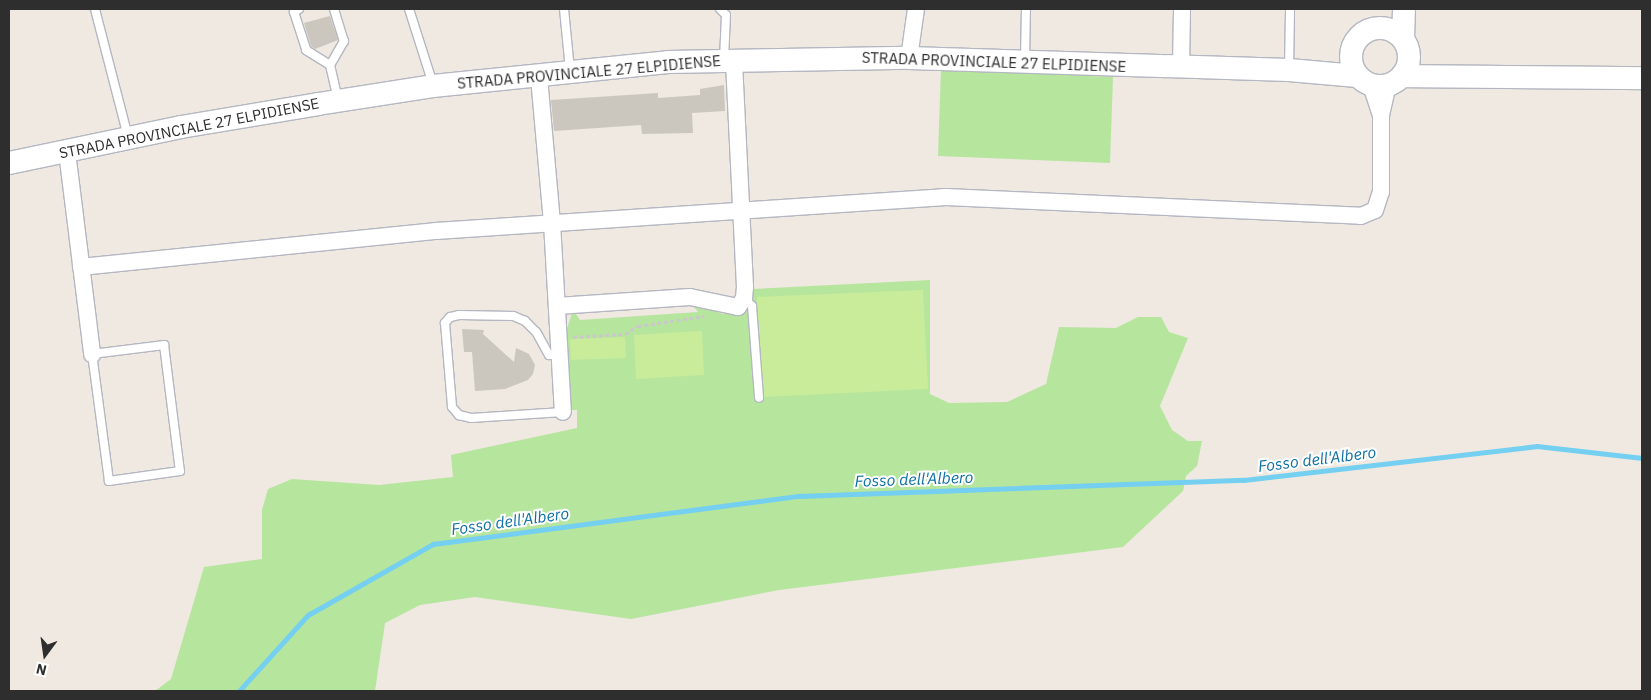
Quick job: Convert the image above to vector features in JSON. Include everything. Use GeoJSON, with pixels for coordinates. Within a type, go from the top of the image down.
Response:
{"type":"FeatureCollection","features":[{"type":"Feature","properties":{"kind":"main road"},"geometry":{"type":"LineString","coordinates":[[1395,9],[1381,28],[1406,46],[1420,66],[1436,76]]}},
{"type":"Feature","properties":{"kind":"main road"},"geometry":{"type":"LineString","coordinates":[[1354,44],[1351,60],[1379,80],[1406,46],[1404,9]]}},
{"type":"Feature","properties":{"kind":"main road","name":"STRADA PROVINCIALE 27 ELPIDIENSE"},"geometry":{"type":"LineString","coordinates":[[1289,70],[1335,57],[1354,44],[1365,32],[1381,28]]}},
{"type":"Feature","properties":{"kind":"main road","name":"STRADA PROVINCIALE 27 ELPIDIENSE"},"geometry":{"type":"LineString","coordinates":[[11,161],[66,152],[129,138],[433,86],[539,77],[570,72],[729,60],[909,58],[1289,70],[1379,80],[1436,76],[1642,78]]}},
{"type":"Feature","properties":{"kind":"street"},"geometry":{"type":"LineString","coordinates":[[909,58],[916,9]]}},
{"type":"Feature","properties":{"kind":"street"},"geometry":{"type":"LineString","coordinates":[[1181,67],[1182,9]]}},
{"type":"Feature","properties":{"kind":"street"},"geometry":{"type":"LineString","coordinates":[[557,306],[690,297],[738,307],[744,298],[729,60]]}},
{"type":"Feature","properties":{"kind":"street"},"geometry":{"type":"LineString","coordinates":[[539,77],[552,223],[563,412]]}},
{"type":"Feature","properties":{"kind":"street"},"geometry":{"type":"LineString","coordinates":[[81,267],[293,243],[552,223],[946,197],[1369,214],[1375,210],[1381,192],[1379,80]]}},
{"type":"Feature","properties":{"kind":"street"},"geometry":{"type":"LineString","coordinates":[[66,152],[92,354]]}},
{"type":"Feature","properties":{"kind":"lane"},"geometry":{"type":"LineString","coordinates":[[95,9],[129,138]]}},
{"type":"Feature","properties":{"kind":"lane"},"geometry":{"type":"LineString","coordinates":[[299,9],[294,12],[306,50],[330,65]]}},
{"type":"Feature","properties":{"kind":"lane"},"geometry":{"type":"LineString","coordinates":[[334,9],[344,41],[330,65],[338,101]]}},
{"type":"Feature","properties":{"kind":"lane"},"geometry":{"type":"LineString","coordinates":[[409,9],[433,86]]}},
{"type":"Feature","properties":{"kind":"lane"},"geometry":{"type":"LineString","coordinates":[[564,9],[570,72]]}},
{"type":"Feature","properties":{"kind":"lane"},"geometry":{"type":"LineString","coordinates":[[720,9],[726,15],[729,60]]}},
{"type":"Feature","properties":{"kind":"lane"},"geometry":{"type":"LineString","coordinates":[[1025,62],[1026,9]]}},
{"type":"Feature","properties":{"kind":"lane"},"geometry":{"type":"LineString","coordinates":[[1289,70],[1290,9]]}},
{"type":"Feature","properties":{"kind":"lane"},"geometry":{"type":"LineString","coordinates":[[744,298],[752,306],[759,398]]}},
{"type":"Feature","properties":{"kind":"lane"},"geometry":{"type":"LineString","coordinates":[[560,354],[549,356],[536,332],[525,321],[513,316],[459,314],[450,317],[445,323],[452,407],[459,415],[471,418],[563,412]]}},
{"type":"Feature","properties":{"kind":"lane"},"geometry":{"type":"LineString","coordinates":[[164,345],[180,471],[109,480],[92,354],[164,345]]}},
{"type":"Feature","properties":{"kind":"path"},"geometry":{"type":"LineString","coordinates":[[570,337],[625,334],[638,326],[707,315]]}},
{"type":"Feature","properties":{"kind":"green space"},"geometry":{"type":"Polygon","coordinates":[[[941,69],[1113,77],[1110,163],[938,156],[941,69]]]}},
{"type":"Feature","properties":{"kind":"green space"},"geometry":{"type":"Polygon","coordinates":[[[930,280],[930,394],[949,403],[1007,402],[1046,384],[1059,327],[1116,328],[1138,317],[1161,317],[1169,332],[1188,338],[1160,406],[1172,430],[1188,441],[1202,441],[1197,466],[1186,476],[1183,491],[1123,547],[779,590],[631,619],[475,597],[420,605],[385,623],[375,691],[155,691],[171,679],[204,567],[262,559],[262,510],[268,489],[292,479],[379,485],[453,477],[451,455],[577,428],[577,410],[567,410],[565,335],[573,310],[580,320],[698,312],[691,303],[723,314],[743,312],[754,289],[930,280]]]}},
{"type":"Feature","properties":{"kind":"green space"},"geometry":{"type":"Polygon","coordinates":[[[923,290],[928,389],[762,397],[757,297],[923,290]]]}},
{"type":"Feature","properties":{"kind":"green space"},"geometry":{"type":"Polygon","coordinates":[[[702,331],[704,375],[636,379],[634,335],[702,331]]]}},
{"type":"Feature","properties":{"kind":"green space"},"geometry":{"type":"Polygon","coordinates":[[[625,337],[626,358],[571,360],[570,339],[625,337]]]}},
{"type":"Feature","properties":{"kind":"building"},"geometry":{"type":"Polygon","coordinates":[[[330,16],[338,40],[315,49],[311,46],[304,23],[330,16]]]}},
{"type":"Feature","properties":{"kind":"building"},"geometry":{"type":"Polygon","coordinates":[[[724,85],[725,111],[692,113],[693,133],[642,134],[641,125],[554,131],[551,100],[658,93],[658,98],[700,95],[700,89],[724,85]]]}},
{"type":"Feature","properties":{"kind":"building"},"geometry":{"type":"Polygon","coordinates":[[[462,329],[484,330],[483,334],[514,362],[516,348],[529,354],[535,365],[533,374],[528,380],[505,389],[475,391],[472,352],[464,352],[462,329]]]}},
{"type":"Feature","properties":{"kind":"waterway","name":"Fosso dell'Albero"},"geometry":{"type":"LineString","coordinates":[[239,691],[308,615],[433,544],[800,496],[1244,480],[1537,446],[1642,458]]}}]}
